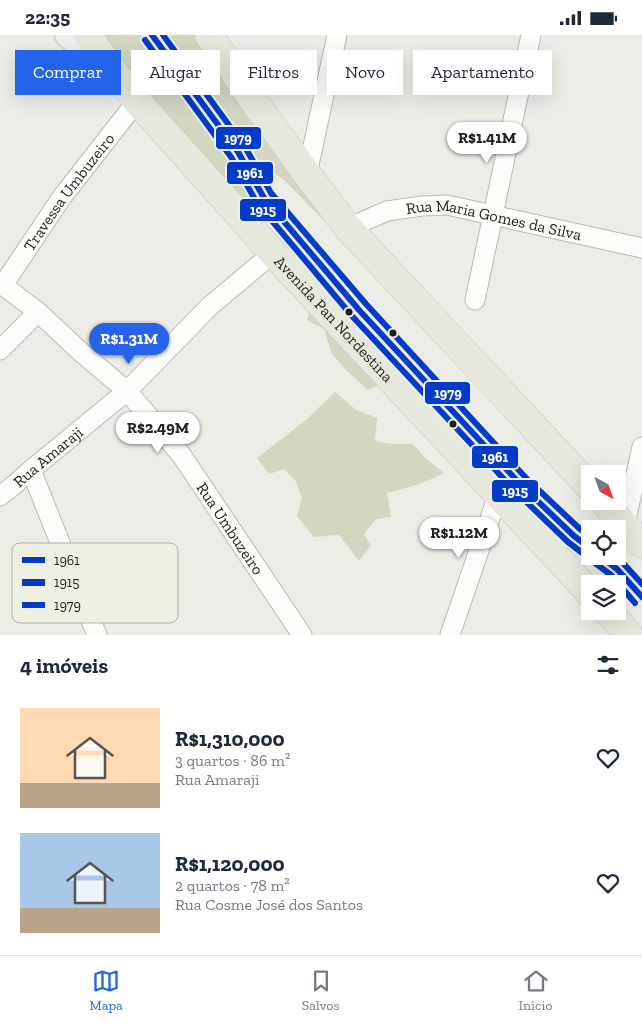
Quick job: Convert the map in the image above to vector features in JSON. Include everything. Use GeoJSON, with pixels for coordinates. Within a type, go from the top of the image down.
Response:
{"type":"FeatureCollection","features":[{"type":"Feature","properties":{"kind":"highway","name":"Avenida Pan Nordestina"},"geometry":{"type":"LineString","coordinates":[[88,35],[98,50]]}},
{"type":"Feature","properties":{"kind":"highway"},"geometry":{"type":"LineString","coordinates":[[209,35],[253,100],[348,228],[581,477]]}},
{"type":"Feature","properties":{"kind":"highway","name":"Avenida Pan Nordestina"},"geometry":{"type":"LineString","coordinates":[[121,81],[273,253],[581,583]]}},
{"type":"Feature","properties":{"kind":"highway"},"geometry":{"type":"LineString","coordinates":[[612,510],[633,534]]}},
{"type":"Feature","properties":{"kind":"highway"},"geometry":{"type":"LineString","coordinates":[[615,620],[629,635]]}},
{"type":"Feature","properties":{"kind":"main road"},"geometry":{"type":"LineString","coordinates":[[67,35],[86,50]]}},
{"type":"Feature","properties":{"kind":"street"},"geometry":{"type":"LineString","coordinates":[[307,174],[337,35]]}},
{"type":"Feature","properties":{"kind":"street"},"geometry":{"type":"LineString","coordinates":[[475,300],[531,35]]}},
{"type":"Feature","properties":{"kind":"street","name":"Travessa Umbuzeiro"},"geometry":{"type":"LineString","coordinates":[[2,284],[62,197],[137,101]]}},
{"type":"Feature","properties":{"kind":"street","name":"Rua Maria Gomes da Silva"},"geometry":{"type":"LineString","coordinates":[[348,228],[387,211],[446,205],[642,248]]}},
{"type":"Feature","properties":{"kind":"street","name":"Rua Amaraji"},"geometry":{"type":"LineString","coordinates":[[0,496],[128,391],[210,306],[273,253]]}},
{"type":"Feature","properties":{"kind":"street","name":"Rua Umbuzeiro"},"geometry":{"type":"LineString","coordinates":[[2,284],[38,312],[83,354],[128,391],[182,456],[302,635]]}},
{"type":"Feature","properties":{"kind":"street"},"geometry":{"type":"LineString","coordinates":[[0,350],[38,312]]}},
{"type":"Feature","properties":{"kind":"street"},"geometry":{"type":"LineString","coordinates":[[633,534],[642,447]]}},
{"type":"Feature","properties":{"kind":"street"},"geometry":{"type":"LineString","coordinates":[[31,470],[60,543]]}},
{"type":"Feature","properties":{"kind":"street"},"geometry":{"type":"LineString","coordinates":[[450,635],[498,495]]}},
{"type":"Feature","properties":{"kind":"street"},"geometry":{"type":"LineString","coordinates":[[92,623],[97,635]]}},
{"type":"Feature","properties":{"kind":"green space"},"geometry":{"type":"Polygon","coordinates":[[[102,35],[142,35],[152,50],[131,50],[131,72],[121,59],[121,50],[114,50],[102,35]]]}},
{"type":"Feature","properties":{"kind":"green space"},"geometry":{"type":"Polygon","coordinates":[[[161,35],[202,35],[212,50],[172,50],[161,35]]]}},
{"type":"Feature","properties":{"kind":"green space"},"geometry":{"type":"Polygon","coordinates":[[[220,61],[230,75],[230,95],[244,95],[349,246],[284,180],[245,153],[205,95],[220,95],[220,61]]]}},
{"type":"Feature","properties":{"kind":"green space"},"geometry":{"type":"Polygon","coordinates":[[[150,95],[182,95],[218,142],[263,212],[271,240],[210,171],[150,95]]]}},
{"type":"Feature","properties":{"kind":"green space"},"geometry":{"type":"Polygon","coordinates":[[[311,305],[387,382],[368,390],[347,371],[332,354],[324,329],[307,320],[311,305]]]}},
{"type":"Feature","properties":{"kind":"green space"},"geometry":{"type":"Polygon","coordinates":[[[335,392],[356,410],[377,418],[375,441],[391,444],[413,444],[425,458],[444,473],[416,485],[387,493],[391,517],[376,519],[364,534],[371,546],[359,561],[339,535],[314,537],[297,516],[302,498],[295,480],[284,469],[269,474],[257,458],[306,420],[335,392]]]}},
{"type":"Feature","properties":{"kind":"transit line","name":"1961"},"geometry":{"type":"LineString","coordinates":[[152,35],[238,152],[264,198],[359,310],[521,485],[581,541]]}},
{"type":"Feature","properties":{"kind":"transit line","name":"1979"},"geometry":{"type":"LineString","coordinates":[[163,35],[245,147],[271,193],[366,304],[527,479],[581,530]]}},
{"type":"Feature","properties":{"kind":"transit line","name":"1915"},"geometry":{"type":"LineString","coordinates":[[145,40],[231,157],[257,203],[352,316],[515,491],[568,542],[581,552]]}},
{"type":"Feature","properties":{"kind":"transit line","name":"1915"},"geometry":{"type":"LineString","coordinates":[[598,565],[611,575],[635,603]]}},
{"type":"Feature","properties":{"kind":"transit line","name":"1961"},"geometry":{"type":"LineString","coordinates":[[612,565],[642,597]]}},
{"type":"Feature","properties":{"kind":"transit line","name":"1979"},"geometry":{"type":"LineString","coordinates":[[625,565],[642,584]]}}]}
